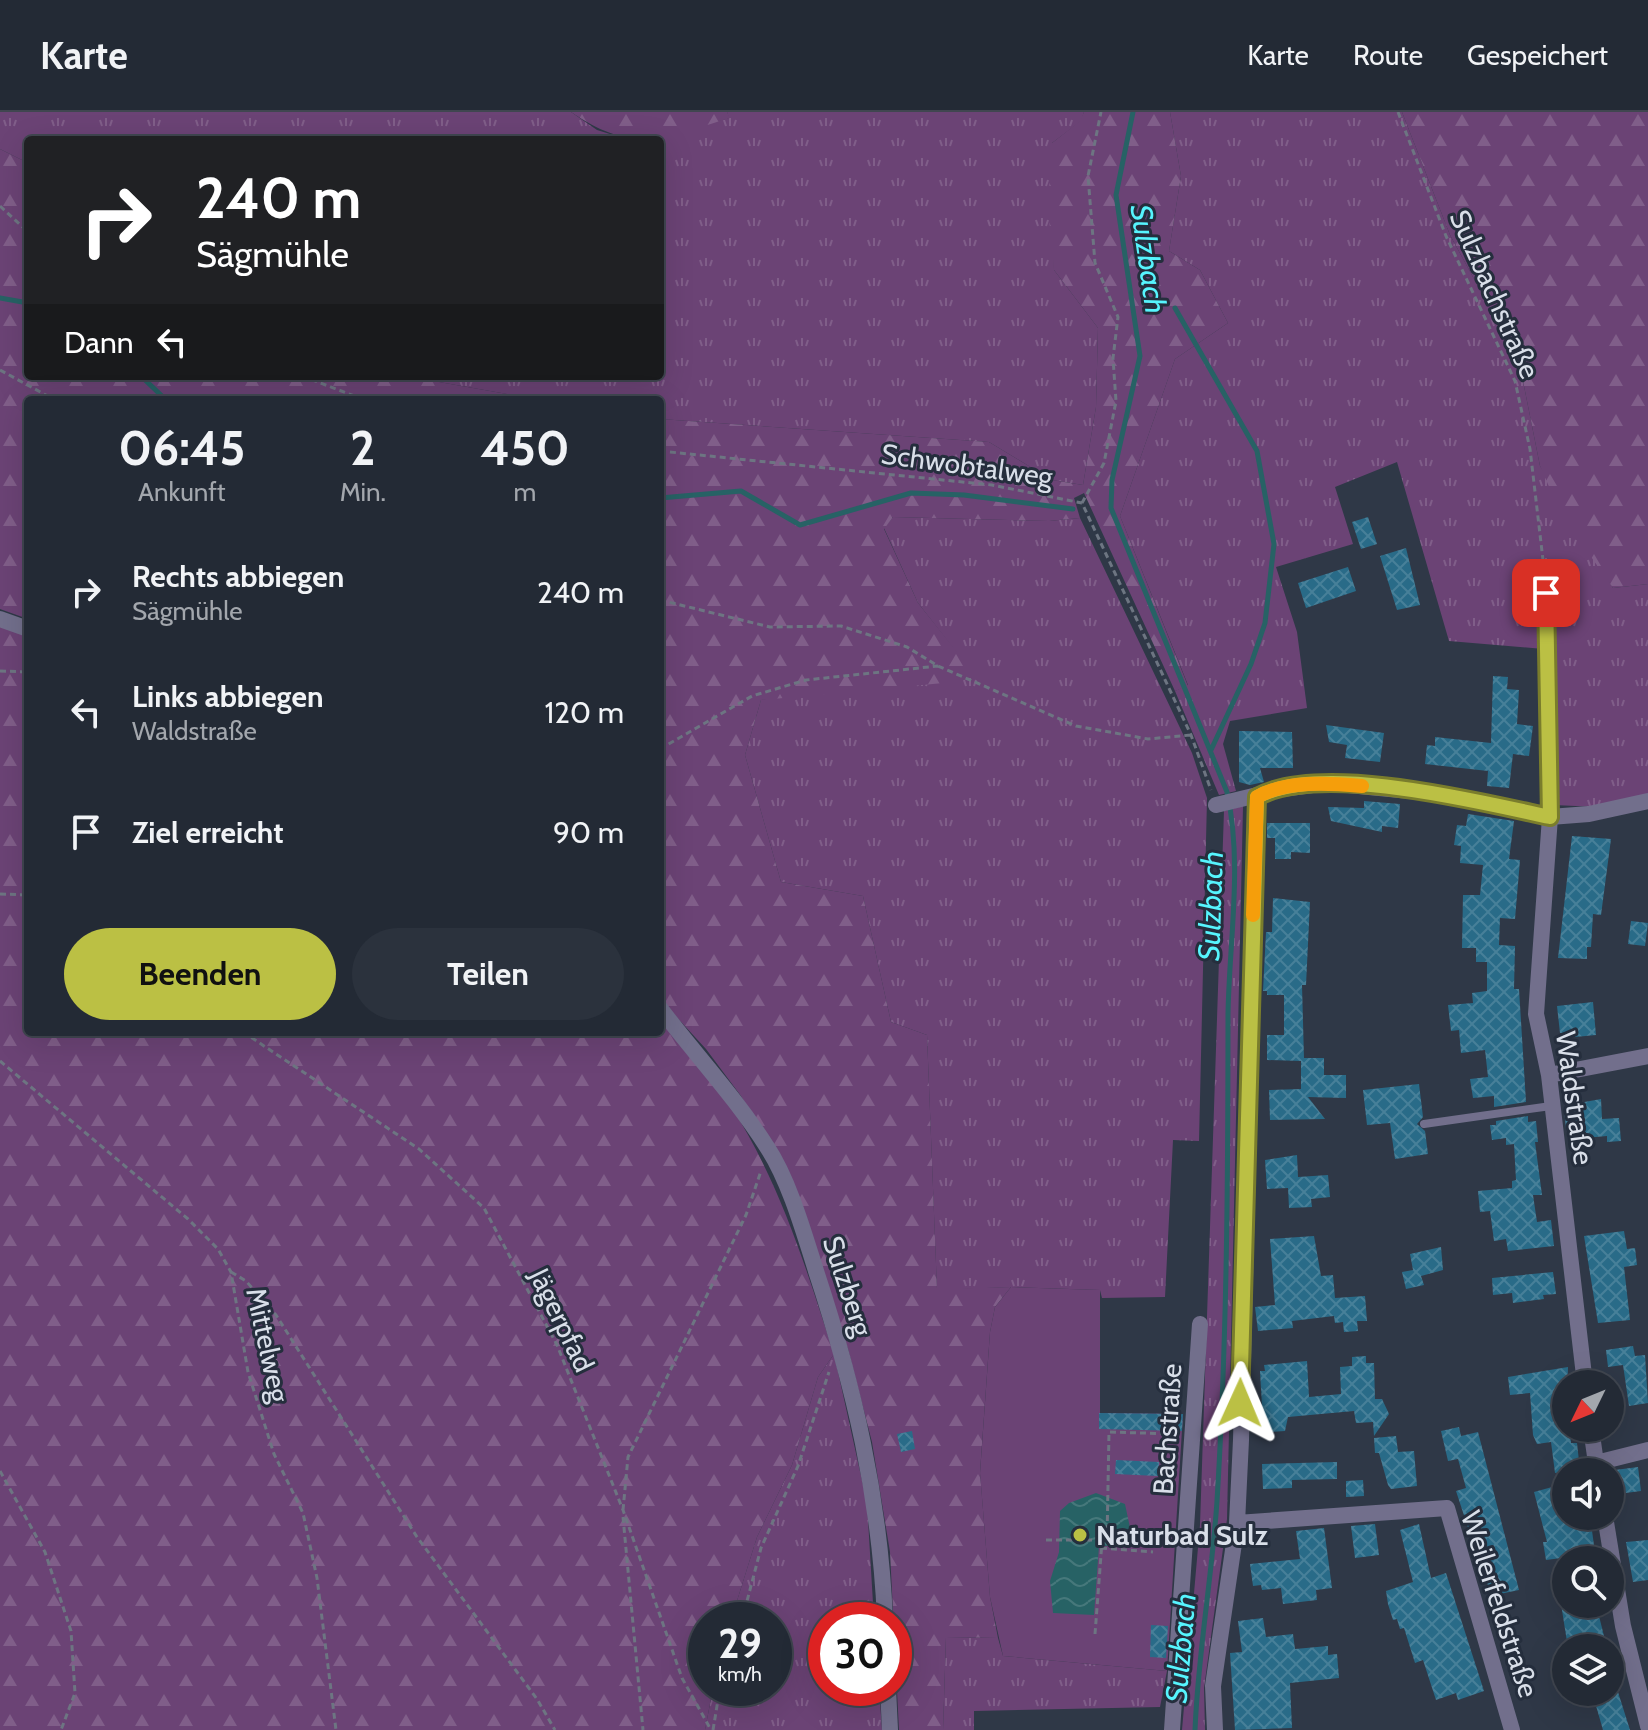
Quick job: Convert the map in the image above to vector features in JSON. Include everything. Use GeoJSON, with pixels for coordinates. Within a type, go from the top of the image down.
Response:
{"type":"FeatureCollection","features":[{"type":"Feature","properties":{"kind":"street","name":"Waldstraße"},"geometry":{"type":"LineString","coordinates":[[1546,593],[1550,817],[1536,1014],[1549,1075],[1583,1370]]}},
{"type":"Feature","properties":{"kind":"street"},"geometry":{"type":"LineString","coordinates":[[0,619],[24,628]]}},
{"type":"Feature","properties":{"kind":"street"},"geometry":{"type":"LineString","coordinates":[[1220,803],[1282,789],[1328,783],[1441,794],[1550,817],[1589,814],[1648,801]]}},
{"type":"Feature","properties":{"kind":"street"},"geometry":{"type":"LineString","coordinates":[[1215,1730],[1213,1686],[1237,1523],[1250,797]]}},
{"type":"Feature","properties":{"kind":"street","name":"Sulzberg"},"geometry":{"type":"LineString","coordinates":[[664,1013],[769,1149],[804,1233],[843,1355],[870,1465],[882,1553],[884,1602]]}},
{"type":"Feature","properties":{"kind":"street"},"geometry":{"type":"LineString","coordinates":[[1549,1075],[1648,1056]]}},
{"type":"Feature","properties":{"kind":"street","name":"Bachstraße"},"geometry":{"type":"LineString","coordinates":[[1172,1730],[1200,1324]]}},
{"type":"Feature","properties":{"kind":"street"},"geometry":{"type":"LineString","coordinates":[[1624,1458],[1648,1450]]}},
{"type":"Feature","properties":{"kind":"street","name":"Weilerfeldstraße"},"geometry":{"type":"LineString","coordinates":[[1237,1523],[1447,1508],[1512,1730]]}},
{"type":"Feature","properties":{"kind":"street"},"geometry":{"type":"LineString","coordinates":[[1607,1530],[1623,1626],[1648,1726]]}},
{"type":"Feature","properties":{"kind":"street"},"geometry":{"type":"LineString","coordinates":[[889,1706],[890,1730]]}},
{"type":"Feature","properties":{"kind":"lane"},"geometry":{"type":"LineString","coordinates":[[1424,1124],[1551,1106]]}},
{"type":"Feature","properties":{"kind":"path"},"geometry":{"type":"LineString","coordinates":[[1082,503],[1104,463],[1116,401],[1113,358],[1118,317],[1095,263],[1088,176],[1101,112]]}},
{"type":"Feature","properties":{"kind":"path","name":"Sulzbachstraße"},"geometry":{"type":"LineString","coordinates":[[1398,112],[1446,236],[1515,381],[1530,449],[1546,593]]}},
{"type":"Feature","properties":{"kind":"path"},"geometry":{"type":"LineString","coordinates":[[0,206],[24,228]]}},
{"type":"Feature","properties":{"kind":"path"},"geometry":{"type":"LineString","coordinates":[[0,370],[48,396]]}},
{"type":"Feature","properties":{"kind":"path"},"geometry":{"type":"LineString","coordinates":[[312,380],[354,396]]}},
{"type":"Feature","properties":{"kind":"path","name":"Schwobtalweg"},"geometry":{"type":"LineString","coordinates":[[664,451],[992,485],[1082,503],[1220,803]]}},
{"type":"Feature","properties":{"kind":"path"},"geometry":{"type":"LineString","coordinates":[[664,601],[770,627],[841,626],[907,647],[938,666],[1076,726],[1148,739],[1191,735]]}},
{"type":"Feature","properties":{"kind":"path"},"geometry":{"type":"LineString","coordinates":[[664,747],[752,696],[806,680],[938,666]]}},
{"type":"Feature","properties":{"kind":"path"},"geometry":{"type":"LineString","coordinates":[[0,671],[24,672]]}},
{"type":"Feature","properties":{"kind":"path"},"geometry":{"type":"LineString","coordinates":[[0,894],[24,895]]}},
{"type":"Feature","properties":{"kind":"path","name":"Jägerpfad"},"geometry":{"type":"LineString","coordinates":[[249,1036],[419,1149],[484,1208],[557,1345],[623,1510],[682,1678],[712,1730]]}},
{"type":"Feature","properties":{"kind":"path","name":"Mittelweg"},"geometry":{"type":"LineString","coordinates":[[0,1061],[188,1219],[218,1249],[231,1272],[248,1372],[274,1454],[303,1513],[317,1578],[336,1730]]}},
{"type":"Feature","properties":{"kind":"path"},"geometry":{"type":"LineString","coordinates":[[643,1730],[623,1510],[628,1457],[746,1215],[769,1149]]}},
{"type":"Feature","properties":{"kind":"path"},"geometry":{"type":"LineString","coordinates":[[231,1272],[246,1281],[276,1315],[417,1537],[537,1699],[555,1730]]}},
{"type":"Feature","properties":{"kind":"path"},"geometry":{"type":"LineString","coordinates":[[747,1602],[761,1548],[798,1466],[829,1371],[833,1361],[843,1355]]}},
{"type":"Feature","properties":{"kind":"path"},"geometry":{"type":"LineString","coordinates":[[1208,1431],[1229,1431]]}},
{"type":"Feature","properties":{"kind":"path"},"geometry":{"type":"LineString","coordinates":[[1046,1540],[1107,1540],[1109,1432],[1182,1434]]}},
{"type":"Feature","properties":{"kind":"path"},"geometry":{"type":"LineString","coordinates":[[0,1471],[45,1552],[71,1631],[75,1693],[61,1730]]}},
{"type":"Feature","properties":{"kind":"path"},"geometry":{"type":"LineString","coordinates":[[1095,1634],[1102,1540]]}},
{"type":"Feature","properties":{"kind":"path"},"geometry":{"type":"LineString","coordinates":[[1101,1548],[1153,1552]]}},
{"type":"Feature","properties":{"kind":"path"},"geometry":{"type":"LineString","coordinates":[[712,1730],[717,1706]]}},
{"type":"Feature","properties":{"kind":"green space"},"geometry":{"type":"Polygon","coordinates":[[[0,112],[571,112],[597,130],[616,136],[24,136],[24,161],[0,149],[0,112]]]}},
{"type":"Feature","properties":{"kind":"green space"},"geometry":{"type":"Polygon","coordinates":[[[571,112],[727,112],[730,118],[664,136],[622,136],[571,112]]]}},
{"type":"Feature","properties":{"kind":"green space"},"geometry":{"type":"Polygon","coordinates":[[[727,112],[1084,112],[1081,121],[1052,143],[1054,270],[1098,328],[1096,407],[1083,485],[1052,480],[989,442],[664,419],[664,396],[519,396],[428,380],[664,380],[662,136],[729,118],[727,112]]]}},
{"type":"Feature","properties":{"kind":"green space"},"geometry":{"type":"Polygon","coordinates":[[[1084,112],[1170,112],[1181,176],[1169,251],[1200,270],[1228,323],[1175,359],[1120,516],[1188,686],[1175,691],[1084,493],[1074,498],[1080,518],[1049,521],[893,517],[884,529],[918,603],[966,663],[954,682],[761,700],[745,755],[781,882],[863,896],[891,1022],[927,1035],[937,1289],[1011,1287],[995,1307],[990,1332],[980,1472],[990,1597],[998,1638],[946,1637],[943,1730],[899,1730],[898,1706],[912,1706],[912,1602],[893,1602],[890,1552],[872,1442],[848,1349],[783,1168],[741,1096],[706,1049],[664,1003],[664,419],[989,442],[1052,480],[1083,485],[1096,407],[1098,328],[1054,270],[1048,208],[1052,143],[1080,121],[1084,112]]]}},
{"type":"Feature","properties":{"kind":"green space"},"geometry":{"type":"Polygon","coordinates":[[[1170,112],[1402,112],[1450,235],[1491,310],[1523,381],[1540,466],[1613,588],[1648,584],[1648,795],[1598,807],[1554,805],[1555,650],[1449,641],[1397,462],[1335,487],[1353,544],[1276,567],[1297,632],[1307,708],[1230,721],[1223,744],[1236,791],[1219,795],[1175,691],[1188,685],[1120,516],[1175,359],[1228,323],[1200,270],[1169,251],[1181,176],[1170,112]]]}},
{"type":"Feature","properties":{"kind":"green space"},"geometry":{"type":"Polygon","coordinates":[[[1402,112],[1648,112],[1648,584],[1613,588],[1561,514],[1540,466],[1523,381],[1491,310],[1450,235],[1402,112]]]}},
{"type":"Feature","properties":{"kind":"green space"},"geometry":{"type":"Polygon","coordinates":[[[0,149],[24,161],[24,380],[428,380],[519,396],[24,396],[24,618],[0,609],[0,149]]]}},
{"type":"Feature","properties":{"kind":"green space"},"geometry":{"type":"Polygon","coordinates":[[[893,517],[1049,521],[1080,518],[1192,753],[1207,798],[1199,1141],[1173,1140],[1165,1297],[1102,1298],[1100,1290],[1011,1287],[937,1290],[927,1035],[891,1022],[863,896],[781,882],[745,755],[761,700],[965,663],[918,603],[884,528],[893,517]]]}},
{"type":"Feature","properties":{"kind":"green space"},"geometry":{"type":"Polygon","coordinates":[[[0,625],[24,634],[24,1036],[664,1036],[664,1025],[730,1105],[748,1134],[777,1195],[834,1354],[818,1377],[792,1465],[757,1537],[737,1602],[688,1602],[688,1706],[710,1706],[705,1730],[0,1730],[0,625]]]}},
{"type":"Feature","properties":{"kind":"green space"},"geometry":{"type":"Polygon","coordinates":[[[1243,806],[1227,1519],[1204,1688],[1205,1730],[1182,1730],[1200,1525],[1224,811],[1243,806]]]}},
{"type":"Feature","properties":{"kind":"green space","name":"Naturbad Sulz"},"geometry":{"type":"Polygon","coordinates":[[[1011,1287],[1100,1290],[1100,1413],[1183,1414],[1167,1671],[1003,1656],[990,1597],[980,1473],[990,1332],[995,1307],[1011,1287]]]}},
{"type":"Feature","properties":{"kind":"green space"},"geometry":{"type":"Polygon","coordinates":[[[834,1354],[867,1503],[873,1602],[808,1602],[808,1706],[880,1706],[882,1730],[705,1730],[710,1706],[792,1706],[792,1602],[737,1602],[757,1537],[792,1465],[818,1377],[834,1354]]]}},
{"type":"Feature","properties":{"kind":"green space"},"geometry":{"type":"Polygon","coordinates":[[[946,1637],[998,1638],[1003,1656],[1167,1671],[1160,1707],[974,1711],[974,1730],[943,1730],[946,1637]]]}},
{"type":"Feature","properties":{"kind":"water"},"geometry":{"type":"Polygon","coordinates":[[[1096,1493],[1125,1504],[1132,1537],[1124,1537],[1124,1546],[1099,1546],[1094,1615],[1053,1613],[1050,1581],[1059,1552],[1060,1511],[1069,1503],[1096,1493]]]}},
{"type":"Feature","properties":{"kind":"building"},"geometry":{"type":"Polygon","coordinates":[[[1368,517],[1377,544],[1361,549],[1352,522],[1368,517]]]}},
{"type":"Feature","properties":{"kind":"building"},"geometry":{"type":"Polygon","coordinates":[[[1406,548],[1420,605],[1397,610],[1380,556],[1406,548]]]}},
{"type":"Feature","properties":{"kind":"building"},"geometry":{"type":"Polygon","coordinates":[[[1348,567],[1356,591],[1306,608],[1298,583],[1348,567]]]}},
{"type":"Feature","properties":{"kind":"building"},"geometry":{"type":"Polygon","coordinates":[[[1493,676],[1508,677],[1507,689],[1519,690],[1517,724],[1533,726],[1529,756],[1513,754],[1509,788],[1487,786],[1488,771],[1425,764],[1427,745],[1435,746],[1435,737],[1491,743],[1493,676]]]}},
{"type":"Feature","properties":{"kind":"building"},"geometry":{"type":"Polygon","coordinates":[[[1326,725],[1384,733],[1380,762],[1345,758],[1347,745],[1329,742],[1326,725]]]}},
{"type":"Feature","properties":{"kind":"building"},"geometry":{"type":"Polygon","coordinates":[[[1239,731],[1292,732],[1293,768],[1260,768],[1264,782],[1250,785],[1239,782],[1239,731]]]}},
{"type":"Feature","properties":{"kind":"building"},"geometry":{"type":"Polygon","coordinates":[[[1364,801],[1400,804],[1398,828],[1382,826],[1382,832],[1331,821],[1328,807],[1364,808],[1364,801]]]}},
{"type":"Feature","properties":{"kind":"building"},"geometry":{"type":"Polygon","coordinates":[[[1468,814],[1514,821],[1509,859],[1520,860],[1515,919],[1500,918],[1499,945],[1515,946],[1514,989],[1519,989],[1526,1102],[1494,1107],[1494,1096],[1473,1098],[1470,1079],[1488,1077],[1485,1050],[1461,1053],[1459,1030],[1451,1031],[1448,1005],[1473,1003],[1472,993],[1487,991],[1487,962],[1476,962],[1476,948],[1462,948],[1463,895],[1480,895],[1483,865],[1460,863],[1461,846],[1454,845],[1457,825],[1466,826],[1468,814]]]}},
{"type":"Feature","properties":{"kind":"building"},"geometry":{"type":"Polygon","coordinates":[[[1267,823],[1310,823],[1310,853],[1291,852],[1291,859],[1275,859],[1275,838],[1267,838],[1267,823]]]}},
{"type":"Feature","properties":{"kind":"building"},"geometry":{"type":"Polygon","coordinates":[[[1572,836],[1611,839],[1601,915],[1593,914],[1587,959],[1558,958],[1572,836]]]}},
{"type":"Feature","properties":{"kind":"building"},"geometry":{"type":"Polygon","coordinates":[[[1273,898],[1310,902],[1306,985],[1302,985],[1304,1058],[1324,1058],[1324,1075],[1346,1075],[1346,1098],[1308,1097],[1325,1119],[1270,1120],[1269,1090],[1301,1089],[1301,1061],[1267,1060],[1267,1035],[1284,1035],[1284,995],[1267,995],[1267,991],[1263,991],[1266,932],[1272,932],[1273,898]]]}},
{"type":"Feature","properties":{"kind":"building"},"geometry":{"type":"Polygon","coordinates":[[[1631,921],[1648,923],[1645,946],[1628,944],[1631,921]]]}},
{"type":"Feature","properties":{"kind":"building"},"geometry":{"type":"Polygon","coordinates":[[[1593,1002],[1596,1035],[1575,1037],[1574,1032],[1560,1033],[1557,1006],[1593,1002]]]}},
{"type":"Feature","properties":{"kind":"building"},"geometry":{"type":"Polygon","coordinates":[[[1419,1084],[1423,1117],[1417,1124],[1425,1131],[1428,1154],[1395,1159],[1390,1123],[1367,1125],[1363,1090],[1419,1084]]]}},
{"type":"Feature","properties":{"kind":"building"},"geometry":{"type":"Polygon","coordinates":[[[1601,1099],[1602,1119],[1619,1118],[1621,1141],[1607,1142],[1607,1136],[1573,1139],[1573,1131],[1566,1129],[1564,1109],[1568,1109],[1568,1105],[1601,1099]]]}},
{"type":"Feature","properties":{"kind":"building"},"geometry":{"type":"Polygon","coordinates":[[[1528,1116],[1528,1122],[1536,1121],[1538,1142],[1535,1142],[1542,1195],[1533,1195],[1537,1222],[1551,1220],[1554,1246],[1508,1251],[1506,1239],[1494,1241],[1490,1211],[1480,1212],[1478,1191],[1512,1188],[1512,1181],[1516,1180],[1514,1144],[1506,1145],[1506,1138],[1492,1140],[1490,1125],[1496,1125],[1496,1121],[1528,1116]]]}},
{"type":"Feature","properties":{"kind":"building"},"geometry":{"type":"Polygon","coordinates":[[[1297,1155],[1298,1177],[1328,1175],[1330,1197],[1311,1199],[1312,1207],[1289,1208],[1288,1188],[1267,1189],[1265,1160],[1297,1155]]]}},
{"type":"Feature","properties":{"kind":"building"},"geometry":{"type":"Polygon","coordinates":[[[1624,1231],[1627,1249],[1635,1248],[1637,1265],[1624,1267],[1630,1320],[1598,1323],[1584,1236],[1624,1231]]]}},
{"type":"Feature","properties":{"kind":"building"},"geometry":{"type":"Polygon","coordinates":[[[1314,1236],[1321,1276],[1333,1275],[1335,1298],[1365,1296],[1367,1321],[1357,1321],[1358,1331],[1344,1332],[1343,1322],[1335,1323],[1334,1316],[1292,1321],[1293,1328],[1258,1331],[1255,1307],[1275,1305],[1270,1239],[1314,1236]]]}},
{"type":"Feature","properties":{"kind":"building"},"geometry":{"type":"Polygon","coordinates":[[[1441,1247],[1443,1270],[1421,1276],[1424,1285],[1406,1289],[1402,1272],[1413,1270],[1410,1254],[1441,1247]]]}},
{"type":"Feature","properties":{"kind":"building"},"geometry":{"type":"Polygon","coordinates":[[[1553,1272],[1556,1294],[1543,1295],[1544,1299],[1513,1303],[1512,1293],[1493,1295],[1492,1278],[1553,1272]]]}},
{"type":"Feature","properties":{"kind":"building"},"geometry":{"type":"Polygon","coordinates":[[[1633,1346],[1635,1356],[1645,1355],[1648,1403],[1629,1406],[1623,1365],[1608,1367],[1606,1350],[1633,1346]]]}},
{"type":"Feature","properties":{"kind":"building"},"geometry":{"type":"Polygon","coordinates":[[[1366,1356],[1366,1363],[1374,1363],[1375,1399],[1382,1399],[1389,1414],[1374,1436],[1373,1422],[1356,1423],[1354,1411],[1288,1417],[1285,1431],[1258,1433],[1256,1407],[1262,1407],[1260,1371],[1265,1371],[1264,1365],[1307,1361],[1309,1397],[1341,1394],[1340,1367],[1352,1366],[1352,1357],[1366,1356]]]}},
{"type":"Feature","properties":{"kind":"building"},"geometry":{"type":"Polygon","coordinates":[[[1568,1367],[1568,1370],[1552,1370],[1552,1442],[1577,1443],[1579,1458],[1553,1458],[1551,1442],[1537,1444],[1533,1435],[1530,1393],[1510,1395],[1508,1377],[1568,1367]]]}},
{"type":"Feature","properties":{"kind":"building"},"geometry":{"type":"Polygon","coordinates":[[[1099,1413],[1183,1414],[1182,1431],[1099,1429],[1099,1413]]]}},
{"type":"Feature","properties":{"kind":"building"},"geometry":{"type":"Polygon","coordinates":[[[1459,1427],[1461,1436],[1478,1432],[1519,1590],[1490,1596],[1480,1547],[1475,1549],[1456,1491],[1466,1488],[1458,1459],[1448,1461],[1441,1431],[1459,1427]]]}},
{"type":"Feature","properties":{"kind":"building"},"geometry":{"type":"Polygon","coordinates":[[[912,1431],[915,1449],[901,1452],[897,1434],[912,1431]]]}},
{"type":"Feature","properties":{"kind":"building"},"geometry":{"type":"Polygon","coordinates":[[[1396,1436],[1398,1452],[1414,1451],[1417,1486],[1391,1489],[1388,1485],[1379,1453],[1375,1453],[1374,1438],[1396,1436]]]}},
{"type":"Feature","properties":{"kind":"building"},"geometry":{"type":"Polygon","coordinates":[[[1116,1460],[1159,1462],[1158,1476],[1115,1474],[1116,1460]]]}},
{"type":"Feature","properties":{"kind":"building"},"geometry":{"type":"Polygon","coordinates":[[[1337,1462],[1337,1479],[1292,1480],[1292,1488],[1263,1489],[1262,1464],[1337,1462]]]}},
{"type":"Feature","properties":{"kind":"building"},"geometry":{"type":"Polygon","coordinates":[[[1638,1467],[1641,1491],[1624,1493],[1624,1469],[1638,1467]]]}},
{"type":"Feature","properties":{"kind":"building"},"geometry":{"type":"Polygon","coordinates":[[[1363,1480],[1364,1496],[1346,1497],[1346,1481],[1363,1480]]]}},
{"type":"Feature","properties":{"kind":"building"},"geometry":{"type":"Polygon","coordinates":[[[1552,1487],[1552,1530],[1592,1530],[1594,1546],[1552,1546],[1552,1559],[1546,1560],[1543,1542],[1547,1542],[1534,1492],[1552,1487]]]}},
{"type":"Feature","properties":{"kind":"building"},"geometry":{"type":"Polygon","coordinates":[[[1375,1524],[1379,1555],[1355,1558],[1351,1526],[1375,1524]]]}},
{"type":"Feature","properties":{"kind":"building"},"geometry":{"type":"Polygon","coordinates":[[[1419,1524],[1431,1578],[1446,1573],[1484,1691],[1458,1700],[1456,1693],[1436,1700],[1423,1660],[1415,1663],[1404,1628],[1400,1629],[1397,1619],[1393,1620],[1388,1604],[1386,1591],[1413,1582],[1400,1530],[1419,1524]]]}},
{"type":"Feature","properties":{"kind":"building"},"geometry":{"type":"Polygon","coordinates":[[[1324,1528],[1332,1588],[1316,1590],[1317,1600],[1283,1604],[1281,1588],[1262,1590],[1261,1585],[1253,1586],[1250,1564],[1300,1559],[1296,1531],[1324,1528]]]}},
{"type":"Feature","properties":{"kind":"building"},"geometry":{"type":"Polygon","coordinates":[[[1648,1540],[1648,1580],[1633,1582],[1626,1542],[1648,1540]]]}},
{"type":"Feature","properties":{"kind":"building"},"geometry":{"type":"Polygon","coordinates":[[[1263,1618],[1266,1637],[1293,1634],[1295,1649],[1328,1646],[1328,1655],[1337,1654],[1339,1678],[1290,1683],[1292,1728],[1235,1730],[1230,1653],[1242,1652],[1238,1621],[1263,1618]]]}},
{"type":"Feature","properties":{"kind":"building"},"geometry":{"type":"Polygon","coordinates":[[[1563,1618],[1600,1618],[1604,1634],[1566,1634],[1563,1618]]]}},
{"type":"Feature","properties":{"kind":"building"},"geometry":{"type":"Polygon","coordinates":[[[1151,1625],[1168,1626],[1166,1658],[1150,1657],[1151,1625]]]}},
{"type":"Feature","properties":{"kind":"building"},"geometry":{"type":"Polygon","coordinates":[[[1596,1706],[1622,1706],[1630,1730],[1603,1730],[1596,1706]]]}},
{"type":"Feature","properties":{"kind":"waterway","name":"Sulzbach"},"geometry":{"type":"LineString","coordinates":[[1133,112],[1116,195],[1140,356],[1112,480],[1111,508],[1227,792],[1234,847],[1228,1015],[1223,1380],[1215,1530],[1195,1730]]}},
{"type":"Feature","properties":{"kind":"waterway"},"geometry":{"type":"LineString","coordinates":[[0,298],[24,302]]}},
{"type":"Feature","properties":{"kind":"waterway"},"geometry":{"type":"LineString","coordinates":[[1175,308],[1257,451],[1274,544],[1265,623],[1251,664],[1211,750]]}},
{"type":"Feature","properties":{"kind":"waterway"},"geometry":{"type":"LineString","coordinates":[[145,380],[162,396]]}},
{"type":"Feature","properties":{"kind":"waterway"},"geometry":{"type":"LineString","coordinates":[[664,498],[741,491],[800,525],[911,493],[964,495],[1073,509]]}},
{"type":"Feature","properties":{"kind":"slow traffic"},"geometry":{"type":"LineString","coordinates":[[1253,915],[1257,797],[1282,789],[1328,783],[1362,786]]}},
{"type":"Feature","properties":{"kind":"place","name":"Naturbad Sulz"},"geometry":{"type":"Point","coordinates":[1080,1535]}},
{"type":"Feature","properties":{"kind":"route"},"geometry":{"type":"LineString","coordinates":[[1240,1403],[1257,797],[1282,789],[1328,783],[1441,794],[1550,817],[1546,593]]}}]}
